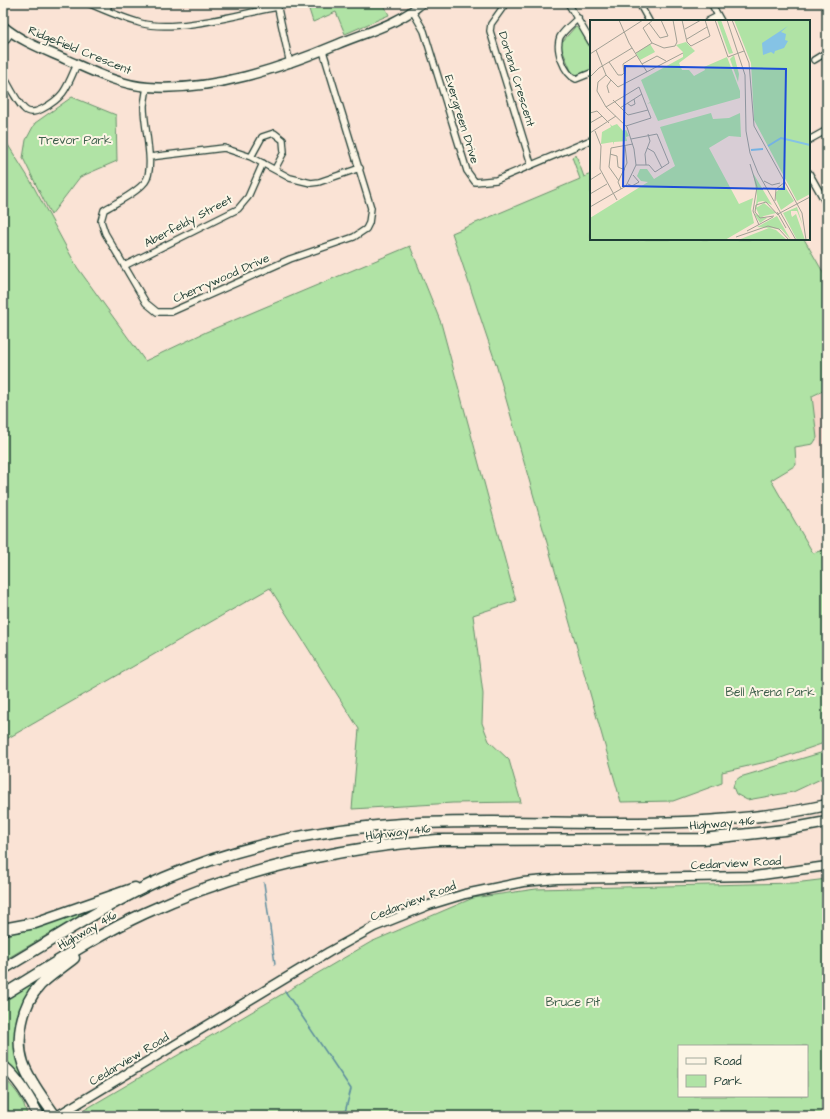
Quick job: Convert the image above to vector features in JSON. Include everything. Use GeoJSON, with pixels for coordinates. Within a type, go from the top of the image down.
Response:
{"type":"FeatureCollection","features":[{"type":"Feature","properties":{"kind":"highway","name":"Highway 416"},"geometry":{"type":"LineString","coordinates":[[3,969],[98,912],[164,878],[206,863],[283,841],[363,828],[444,822],[611,823],[710,821],[782,813],[827,805]]}},
{"type":"Feature","properties":{"kind":"highway","name":"Highway 416"},"geometry":{"type":"LineString","coordinates":[[3,995],[105,933],[145,913],[240,875],[317,856],[394,843],[437,840],[703,839],[784,830],[827,822]]}},
{"type":"Feature","properties":{"kind":"highway"},"geometry":{"type":"LineString","coordinates":[[3,929],[35,923],[164,878]]}},
{"type":"Feature","properties":{"kind":"highway"},"geometry":{"type":"LineString","coordinates":[[56,1116],[36,1088],[23,1062],[21,1030],[25,1009],[40,985],[105,933]]}},
{"type":"Feature","properties":{"kind":"highway"},"geometry":{"type":"LineString","coordinates":[[3,1066],[20,1084],[39,1116]]}},
{"type":"Feature","properties":{"kind":"main road","name":"Ridgefield Crescent"},"geometry":{"type":"LineString","coordinates":[[3,26],[25,42],[128,84],[147,87],[193,85],[215,82],[290,64],[381,27],[413,12],[422,3]]}},
{"type":"Feature","properties":{"kind":"main road","name":"Cedarview Road"},"geometry":{"type":"LineString","coordinates":[[56,1116],[329,952],[374,928],[429,905],[487,888],[557,879],[770,875],[827,866]]}},
{"type":"Feature","properties":{"kind":"street"},"geometry":{"type":"LineString","coordinates":[[88,3],[140,23],[159,26],[177,26],[277,5],[290,64]]}},
{"type":"Feature","properties":{"kind":"street"},"geometry":{"type":"LineString","coordinates":[[107,10],[110,3]]}},
{"type":"Feature","properties":{"kind":"street","name":"Dorland Crescent"},"geometry":{"type":"LineString","coordinates":[[506,3],[491,24],[490,31],[531,164]]}},
{"type":"Feature","properties":{"kind":"street"},"geometry":{"type":"LineString","coordinates":[[568,3],[590,40]]}},
{"type":"Feature","properties":{"kind":"street"},"geometry":{"type":"LineString","coordinates":[[639,3],[648,20]]}},
{"type":"Feature","properties":{"kind":"street"},"geometry":{"type":"LineString","coordinates":[[710,3],[719,18]]}},
{"type":"Feature","properties":{"kind":"street","name":"Evergreen Drive"},"geometry":{"type":"LineString","coordinates":[[413,12],[424,31],[467,171],[475,182],[496,180],[590,140]]}},
{"type":"Feature","properties":{"kind":"street"},"geometry":{"type":"LineString","coordinates":[[578,18],[560,37],[558,44],[559,50],[567,72],[571,77],[576,79],[590,73]]}},
{"type":"Feature","properties":{"kind":"street"},"geometry":{"type":"LineString","coordinates":[[3,44],[11,33]]}},
{"type":"Feature","properties":{"kind":"street","name":"Cherrywood Drive"},"geometry":{"type":"LineString","coordinates":[[147,87],[144,106],[150,157],[147,177],[144,182],[104,210],[101,221],[105,233],[150,308],[165,313],[186,307],[269,268],[354,237],[366,229],[370,223],[371,208],[323,50]]}},
{"type":"Feature","properties":{"kind":"street"},"geometry":{"type":"LineString","coordinates":[[814,60],[827,52]]}},
{"type":"Feature","properties":{"kind":"street"},"geometry":{"type":"LineString","coordinates":[[3,75],[22,107],[27,111],[33,112],[56,101],[66,89],[77,64]]}},
{"type":"Feature","properties":{"kind":"street"},"geometry":{"type":"LineString","coordinates":[[810,139],[827,130]]}},
{"type":"Feature","properties":{"kind":"street"},"geometry":{"type":"LineString","coordinates":[[251,157],[262,137],[274,134],[283,140],[284,152],[275,169]]}},
{"type":"Feature","properties":{"kind":"street"},"geometry":{"type":"LineString","coordinates":[[150,157],[224,148],[251,157],[290,178],[311,183],[360,168]]}},
{"type":"Feature","properties":{"kind":"street","name":"Aberfeldy Street"},"geometry":{"type":"LineString","coordinates":[[124,266],[238,209],[248,197],[263,163]]}},
{"type":"Feature","properties":{"kind":"street"},"geometry":{"type":"LineString","coordinates":[[810,175],[827,205]]}},
{"type":"Feature","properties":{"kind":"shaded area"},"geometry":{"type":"Polygon","coordinates":[[[827,390],[827,463],[805,406],[817,395],[827,390]]]}},
{"type":"Feature","properties":{"kind":"green space"},"geometry":{"type":"Polygon","coordinates":[[[307,3],[383,3],[389,15],[345,34],[336,12],[313,22],[307,3]]]}},
{"type":"Feature","properties":{"kind":"green space"},"geometry":{"type":"Polygon","coordinates":[[[575,27],[580,29],[590,47],[590,70],[578,75],[572,73],[561,47],[562,42],[575,27]]]}},
{"type":"Feature","properties":{"kind":"green space","name":"Trevor Park"},"geometry":{"type":"Polygon","coordinates":[[[72,97],[116,115],[117,161],[80,177],[51,215],[23,158],[26,140],[35,123],[72,97]]]}},
{"type":"Feature","properties":{"kind":"green space"},"geometry":{"type":"Polygon","coordinates":[[[3,137],[30,180],[77,267],[145,361],[206,332],[410,246],[441,323],[516,601],[473,615],[483,694],[482,723],[489,741],[509,760],[521,802],[453,803],[352,809],[359,729],[270,588],[3,741],[3,137]]]}},
{"type":"Feature","properties":{"kind":"green space","name":"Bell Arena Park"},"geometry":{"type":"Polygon","coordinates":[[[576,155],[584,177],[590,174],[590,240],[805,240],[827,279],[827,389],[812,396],[817,438],[813,444],[795,447],[796,465],[771,480],[813,553],[827,549],[827,742],[775,760],[722,772],[722,783],[673,801],[621,802],[496,364],[452,233],[580,179],[572,157],[576,155]]]}},
{"type":"Feature","properties":{"kind":"green space"},"geometry":{"type":"Polygon","coordinates":[[[827,751],[827,776],[793,792],[747,800],[736,794],[733,787],[735,781],[740,777],[827,751]]]}},
{"type":"Feature","properties":{"kind":"green space","name":"Bruce Pit"},"geometry":{"type":"Polygon","coordinates":[[[827,879],[827,1116],[74,1116],[371,942],[473,898],[536,889],[794,883],[827,879]]]}},
{"type":"Feature","properties":{"kind":"green space"},"geometry":{"type":"Polygon","coordinates":[[[101,903],[3,961],[3,932],[101,903]]]}},
{"type":"Feature","properties":{"kind":"green space"},"geometry":{"type":"Polygon","coordinates":[[[50,971],[22,1004],[18,1015],[19,1040],[42,1109],[25,1082],[3,1060],[3,1000],[50,971]]]}},
{"type":"Feature","properties":{"kind":"green space"},"geometry":{"type":"Polygon","coordinates":[[[3,1077],[15,1090],[24,1105],[27,1116],[3,1116],[3,1077]]]}},
{"type":"Feature","properties":{"kind":"waterway"},"geometry":{"type":"LineString","coordinates":[[264,883],[275,964]]}},
{"type":"Feature","properties":{"kind":"waterway"},"geometry":{"type":"LineString","coordinates":[[285,991],[351,1089],[344,1116]]}}]}
